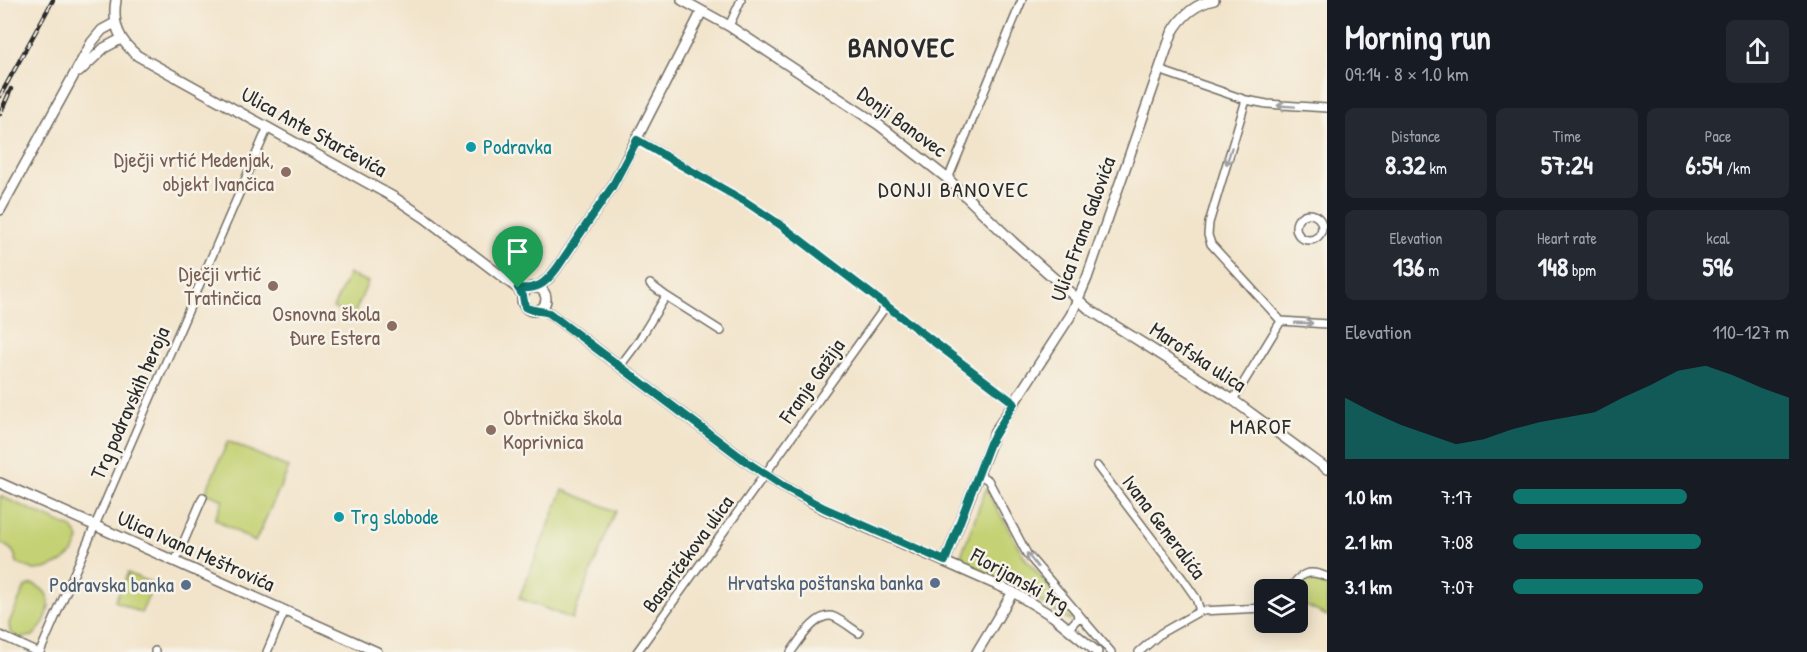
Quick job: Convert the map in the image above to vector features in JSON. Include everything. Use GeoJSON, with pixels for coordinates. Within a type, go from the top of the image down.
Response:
{"type":"FeatureCollection","features":[{"type":"Feature","properties":{"kind":"main road","name":"Ulica Ante Starčevića"},"geometry":{"type":"LineString","coordinates":[[116,0],[115,23],[121,39],[138,56],[395,198],[529,291],[525,307],[532,311],[545,309]]}},
{"type":"Feature","properties":{"kind":"main road","name":"Donji Banovec"},"geometry":{"type":"LineString","coordinates":[[682,0],[729,26],[879,125],[948,178],[1013,242],[1078,300]]}},
{"type":"Feature","properties":{"kind":"main road","name":"Ulica Frana Galovića"},"geometry":{"type":"LineString","coordinates":[[979,475],[995,432],[1071,315],[1078,300],[1174,28],[1198,2],[1214,0]]}},
{"type":"Feature","properties":{"kind":"main road"},"geometry":{"type":"LineString","coordinates":[[529,291],[549,278],[612,187],[702,11]]}},
{"type":"Feature","properties":{"kind":"main road"},"geometry":{"type":"LineString","coordinates":[[0,210],[96,36],[105,27],[115,23]]}},
{"type":"Feature","properties":{"kind":"main road"},"geometry":{"type":"LineString","coordinates":[[72,80],[100,51],[121,39]]}},
{"type":"Feature","properties":{"kind":"main road"},"geometry":{"type":"LineString","coordinates":[[529,291],[545,296],[545,309],[765,475],[824,508],[945,561]]}},
{"type":"Feature","properties":{"kind":"main road","name":"Marofska ulica"},"geometry":{"type":"LineString","coordinates":[[1078,300],[1103,319],[1233,400],[1327,469]]}},
{"type":"Feature","properties":{"kind":"main road","name":"Florijanski trg"},"geometry":{"type":"LineString","coordinates":[[979,475],[945,561],[1038,606],[1097,652]]}},
{"type":"Feature","properties":{"kind":"main road","name":"Ulica Ivana Meštrovića"},"geometry":{"type":"LineString","coordinates":[[0,483],[377,652]]}},
{"type":"Feature","properties":{"kind":"main road"},"geometry":{"type":"LineString","coordinates":[[977,652],[1013,592]]}},
{"type":"Feature","properties":{"kind":"street"},"geometry":{"type":"LineString","coordinates":[[729,26],[741,0]]}},
{"type":"Feature","properties":{"kind":"street"},"geometry":{"type":"LineString","coordinates":[[948,178],[1022,0]]}},
{"type":"Feature","properties":{"kind":"street"},"geometry":{"type":"LineString","coordinates":[[1159,70],[1246,100],[1267,104],[1327,108]]}},
{"type":"Feature","properties":{"kind":"street"},"geometry":{"type":"LineString","coordinates":[[1246,100],[1209,223],[1208,235],[1211,244],[1281,321],[1327,324]]}},
{"type":"Feature","properties":{"kind":"street","name":"Trg podravskih heroja"},"geometry":{"type":"LineString","coordinates":[[39,652],[268,127]]}},
{"type":"Feature","properties":{"kind":"street"},"geometry":{"type":"LineString","coordinates":[[637,140],[746,202],[773,220],[1014,403]]}},
{"type":"Feature","properties":{"kind":"street"},"geometry":{"type":"LineString","coordinates":[[1316,237],[1327,237]]}},
{"type":"Feature","properties":{"kind":"street"},"geometry":{"type":"LineString","coordinates":[[650,284],[721,331]]}},
{"type":"Feature","properties":{"kind":"street"},"geometry":{"type":"LineString","coordinates":[[620,366],[642,337],[666,296]]}},
{"type":"Feature","properties":{"kind":"street","name":"Franje Gažija"},"geometry":{"type":"LineString","coordinates":[[765,475],[886,306]]}},
{"type":"Feature","properties":{"kind":"street"},"geometry":{"type":"LineString","coordinates":[[1233,400],[1281,321]]}},
{"type":"Feature","properties":{"kind":"street","name":"Ivana Generalića"},"geometry":{"type":"LineString","coordinates":[[1097,466],[1182,578],[1196,598],[1200,611]]}},
{"type":"Feature","properties":{"kind":"street","name":"Basaričekova ulica"},"geometry":{"type":"LineString","coordinates":[[637,652],[765,475]]}},
{"type":"Feature","properties":{"kind":"street","name":"Florijanski trg"},"geometry":{"type":"LineString","coordinates":[[979,475],[988,480],[1027,554],[1111,652]]}},
{"type":"Feature","properties":{"kind":"street"},"geometry":{"type":"LineString","coordinates":[[176,562],[203,497]]}},
{"type":"Feature","properties":{"kind":"street"},"geometry":{"type":"LineString","coordinates":[[1297,579],[1299,576],[1311,572],[1327,577]]}},
{"type":"Feature","properties":{"kind":"street"},"geometry":{"type":"LineString","coordinates":[[1139,652],[1161,633],[1200,611],[1254,608]]}},
{"type":"Feature","properties":{"kind":"street"},"geometry":{"type":"LineString","coordinates":[[267,652],[285,610]]}},
{"type":"Feature","properties":{"kind":"street"},"geometry":{"type":"LineString","coordinates":[[1069,628],[1078,618],[1077,612]]}},
{"type":"Feature","properties":{"kind":"street"},"geometry":{"type":"LineString","coordinates":[[791,652],[813,624],[824,616],[832,615],[859,633]]}},
{"type":"Feature","properties":{"kind":"street"},"geometry":{"type":"LineString","coordinates":[[0,635],[39,652]]}},
{"type":"Feature","properties":{"kind":"green space"},"geometry":{"type":"Polygon","coordinates":[[[349,274],[368,282],[353,317],[333,308],[349,274]]]}},
{"type":"Feature","properties":{"kind":"green space"},"geometry":{"type":"Polygon","coordinates":[[[228,441],[289,468],[255,542],[215,519],[223,500],[209,494],[204,496],[228,441]]]}},
{"type":"Feature","properties":{"kind":"green space"},"geometry":{"type":"Polygon","coordinates":[[[986,489],[1025,558],[1074,616],[1070,621],[1034,598],[959,561],[986,489]]]}},
{"type":"Feature","properties":{"kind":"green space"},"geometry":{"type":"Polygon","coordinates":[[[563,490],[616,511],[572,619],[519,598],[563,490]]]}},
{"type":"Feature","properties":{"kind":"green space"},"geometry":{"type":"Polygon","coordinates":[[[0,496],[72,528],[79,540],[73,553],[62,562],[45,569],[34,570],[17,563],[12,550],[0,543],[0,496]]]}},
{"type":"Feature","properties":{"kind":"green space"},"geometry":{"type":"Polygon","coordinates":[[[128,573],[154,584],[141,613],[115,601],[128,573]]]}},
{"type":"Feature","properties":{"kind":"green space"},"geometry":{"type":"Polygon","coordinates":[[[1315,578],[1327,582],[1327,616],[1308,607],[1308,580],[1315,578]]]}},
{"type":"Feature","properties":{"kind":"green space"},"geometry":{"type":"Polygon","coordinates":[[[32,584],[46,594],[49,607],[39,630],[33,636],[19,638],[10,632],[9,623],[25,587],[32,584]]]}},
{"type":"Feature","properties":{"kind":"railway"},"geometry":{"type":"LineString","coordinates":[[0,96],[53,0]]}},
{"type":"Feature","properties":{"kind":"railway"},"geometry":{"type":"LineString","coordinates":[[0,114],[11,89]]}},
{"type":"Feature","properties":{"kind":"place","name":"Podravka"},"geometry":{"type":"Point","coordinates":[471,147]}},
{"type":"Feature","properties":{"kind":"place","name":"Dječji vrtić Medenjak, objekt Ivančica"},"geometry":{"type":"Point","coordinates":[286,172]}},
{"type":"Feature","properties":{"kind":"place","name":"Dječji vrtić Tratinčica"},"geometry":{"type":"Point","coordinates":[273,286]}},
{"type":"Feature","properties":{"kind":"place","name":"Osnovna škola Đure Estera"},"geometry":{"type":"Point","coordinates":[392,326]}},
{"type":"Feature","properties":{"kind":"place","name":"Obrtnička škola Koprivnica"},"geometry":{"type":"Point","coordinates":[491,430]}},
{"type":"Feature","properties":{"kind":"place","name":"Trg slobode"},"geometry":{"type":"Point","coordinates":[339,517]}},
{"type":"Feature","properties":{"kind":"place","name":"Hrvatska poštanska banka"},"geometry":{"type":"Point","coordinates":[935,583]}},
{"type":"Feature","properties":{"kind":"place","name":"Podravska banka"},"geometry":{"type":"Point","coordinates":[186,585]}},
{"type":"Feature","properties":{"kind":"district","name":"BANOVEC"},"geometry":{"type":"Point","coordinates":[902,48]}},
{"type":"Feature","properties":{"kind":"district","name":"DONJI BANOVEC"},"geometry":{"type":"Point","coordinates":[954,189]}},
{"type":"Feature","properties":{"kind":"district","name":"MAROF"},"geometry":{"type":"Point","coordinates":[1261,426]}},
{"type":"Feature","properties":{"kind":"route"},"geometry":{"type":"LineString","coordinates":[[637,140],[746,202],[782,226],[1014,403],[990,443],[945,561],[845,518],[783,486],[747,462],[549,313],[540,309],[532,311],[525,307],[523,296],[518,288],[527,290],[536,288],[549,278],[612,187],[637,140]]}}]}
